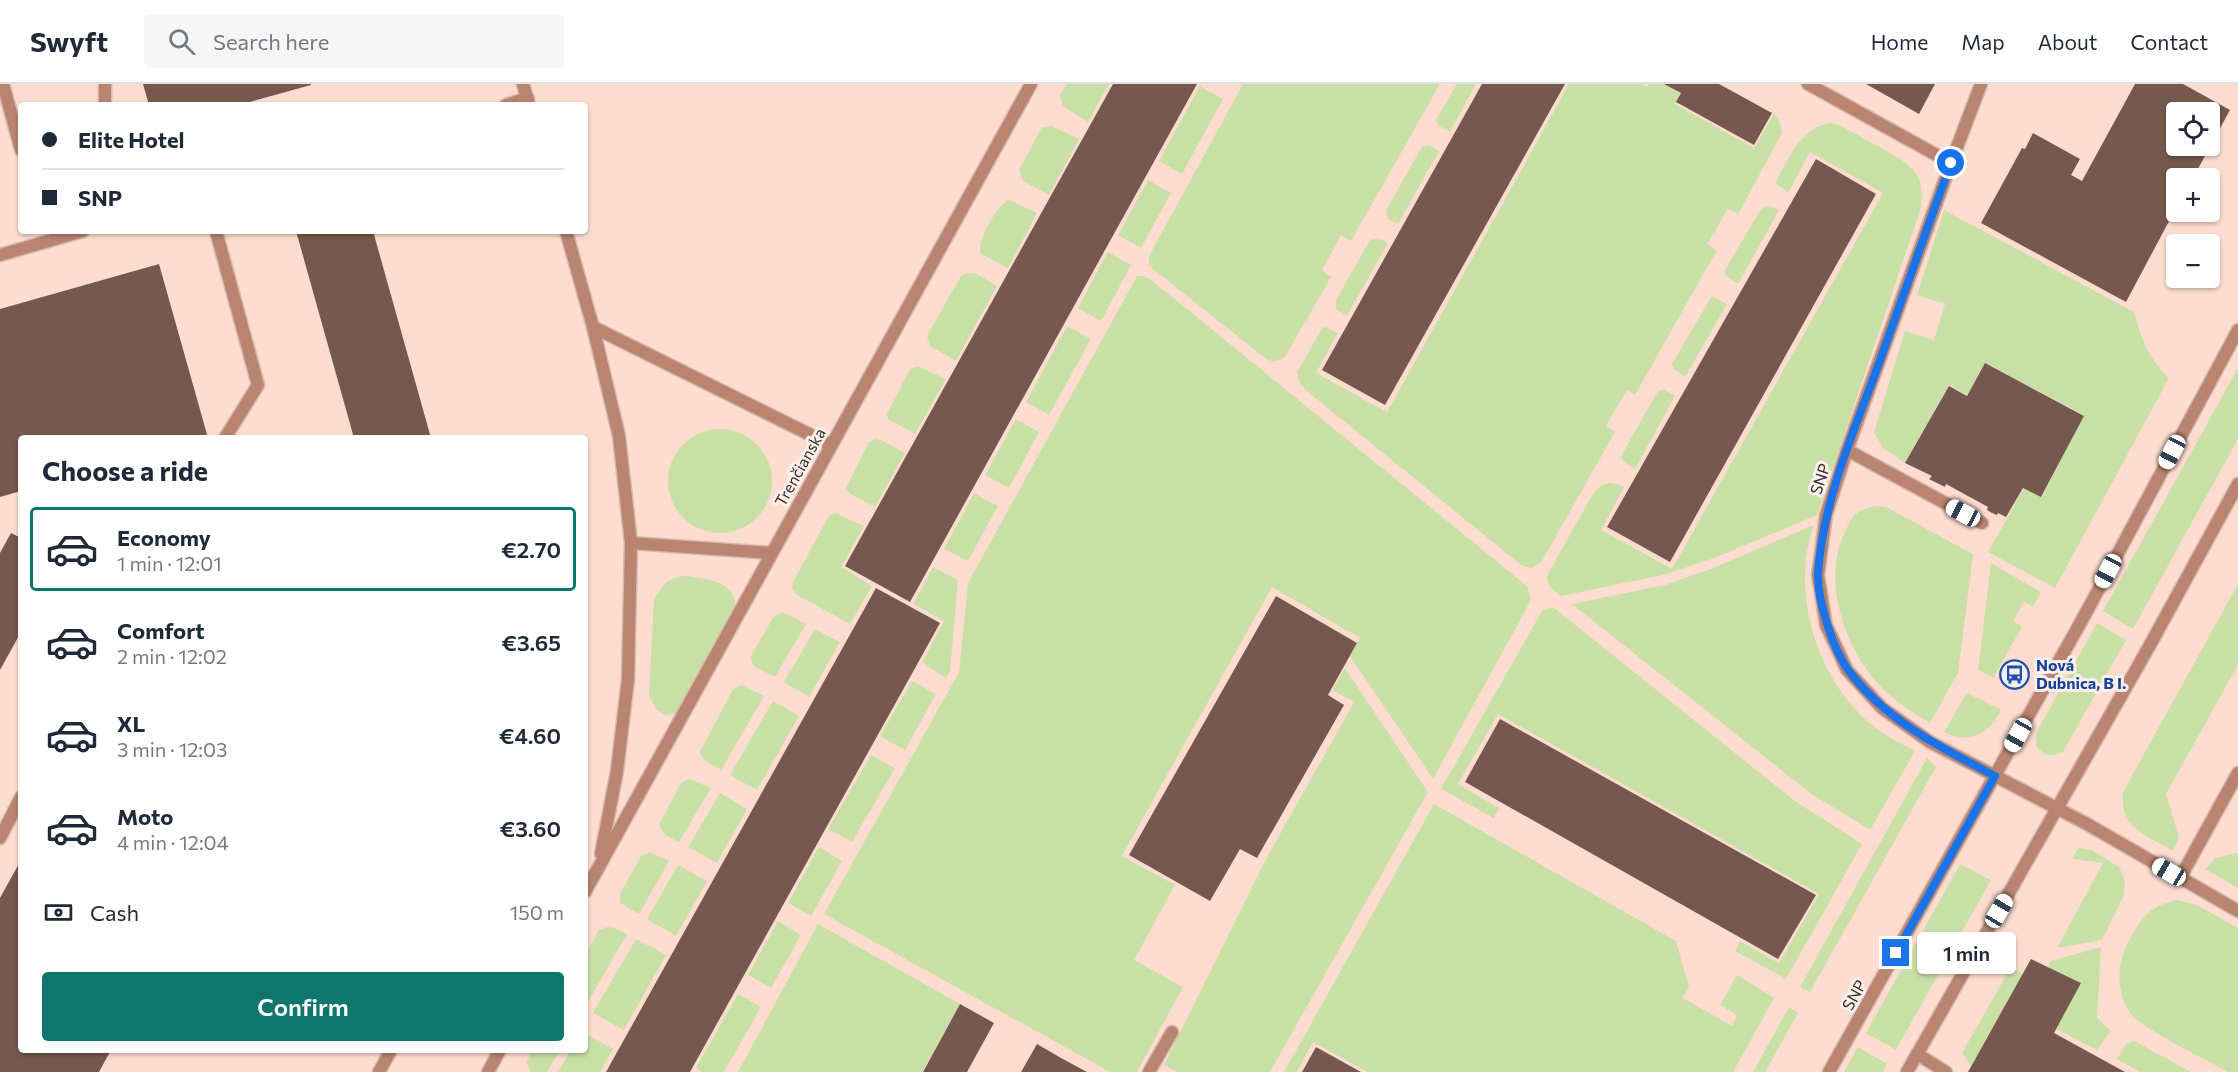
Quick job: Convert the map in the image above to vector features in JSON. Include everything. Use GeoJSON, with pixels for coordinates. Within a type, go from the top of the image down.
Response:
{"type":"FeatureCollection","features":[{"type":"Feature","properties":{"kind":"street"},"geometry":{"type":"LineString","coordinates":[[3,84],[18,139]]}},
{"type":"Feature","properties":{"kind":"street"},"geometry":{"type":"LineString","coordinates":[[105,84],[105,102]]}},
{"type":"Feature","properties":{"kind":"street"},"geometry":{"type":"LineString","coordinates":[[524,84],[529,102]]}},
{"type":"Feature","properties":{"kind":"street","name":"Trenčianska"},"geometry":{"type":"LineString","coordinates":[[588,886],[1031,84]]}},
{"type":"Feature","properties":{"kind":"street"},"geometry":{"type":"LineString","coordinates":[[1808,84],[1951,163]]}},
{"type":"Feature","properties":{"kind":"street","name":"SNP"},"geometry":{"type":"LineString","coordinates":[[1981,84],[1847,450],[1826,515],[1818,575],[1826,625],[1847,670],[1882,708],[1930,742],[2057,809],[2238,911]]}},
{"type":"Feature","properties":{"kind":"street"},"geometry":{"type":"LineString","coordinates":[[0,255],[44,236],[60,234]]}},
{"type":"Feature","properties":{"kind":"street"},"geometry":{"type":"LineString","coordinates":[[217,234],[258,385],[227,435]]}},
{"type":"Feature","properties":{"kind":"street","name":"Trenčianska"},"geometry":{"type":"LineString","coordinates":[[567,234],[593,327],[619,436],[631,543],[628,679],[617,771],[598,867]]}},
{"type":"Feature","properties":{"kind":"street"},"geometry":{"type":"LineString","coordinates":[[593,327],[831,445]]}},
{"type":"Feature","properties":{"kind":"street","name":"SNP"},"geometry":{"type":"LineString","coordinates":[[1829,1072],[2087,610],[2238,330]]}},
{"type":"Feature","properties":{"kind":"street"},"geometry":{"type":"LineString","coordinates":[[1847,450],[1982,523]]}},
{"type":"Feature","properties":{"kind":"street"},"geometry":{"type":"LineString","coordinates":[[1906,1072],[2057,809],[2238,484]]}},
{"type":"Feature","properties":{"kind":"street"},"geometry":{"type":"LineString","coordinates":[[631,543],[771,553]]}},
{"type":"Feature","properties":{"kind":"street"},"geometry":{"type":"LineString","coordinates":[[2180,878],[2238,773]]}},
{"type":"Feature","properties":{"kind":"street"},"geometry":{"type":"LineString","coordinates":[[0,838],[18,803]]}},
{"type":"Feature","properties":{"kind":"street"},"geometry":{"type":"LineString","coordinates":[[1149,1072],[1172,1032]]}},
{"type":"Feature","properties":{"kind":"street"},"geometry":{"type":"LineString","coordinates":[[379,1072],[389,1053]]}},
{"type":"Feature","properties":{"kind":"street"},"geometry":{"type":"LineString","coordinates":[[488,1072],[498,1053]]}},
{"type":"Feature","properties":{"kind":"street"},"geometry":{"type":"LineString","coordinates":[[1917,1054],[1946,1072]]}},
{"type":"Feature","properties":{"kind":"green space"},"geometry":{"type":"Polygon","coordinates":[[[1067,84],[1109,84],[1088,122],[1063,106],[1060,95],[1067,84]]]}},
{"type":"Feature","properties":{"kind":"green space"},"geometry":{"type":"Polygon","coordinates":[[[1243,84],[1440,84],[1351,241],[1341,235],[1322,270],[1331,277],[1286,355],[1276,361],[1265,358],[1149,264],[1149,256],[1243,84]]]}},
{"type":"Feature","properties":{"kind":"green space"},"geometry":{"type":"Polygon","coordinates":[[[1457,84],[1476,84],[1450,132],[1439,126],[1436,120],[1457,84]]]}},
{"type":"Feature","properties":{"kind":"green space"},"geometry":{"type":"Polygon","coordinates":[[[1569,84],[1641,84],[1647,87],[1649,84],[1664,84],[1680,93],[1675,104],[1754,148],[1774,114],[1779,119],[1782,133],[1738,214],[1728,209],[1707,244],[1717,250],[1635,395],[1627,390],[1606,426],[1615,432],[1542,561],[1531,568],[1521,565],[1308,392],[1300,384],[1297,373],[1322,328],[1326,327],[1338,333],[1316,373],[1387,412],[1569,84]]]}},
{"type":"Feature","properties":{"kind":"green space"},"geometry":{"type":"Polygon","coordinates":[[[1200,86],[1223,99],[1182,174],[1159,161],[1200,86]]]}},
{"type":"Feature","properties":{"kind":"green space"},"geometry":{"type":"Polygon","coordinates":[[[1832,123],[1902,160],[1919,179],[1922,198],[1920,211],[1817,515],[1709,560],[1663,575],[1561,596],[1549,584],[1548,574],[1590,499],[1597,489],[1608,483],[1624,487],[1601,530],[1672,569],[1883,193],[1810,152],[1788,193],[1776,183],[1792,152],[1805,136],[1821,125],[1832,123]]]}},
{"type":"Feature","properties":{"kind":"green space"},"geometry":{"type":"Polygon","coordinates":[[[1051,126],[1079,139],[1049,195],[1023,181],[1019,170],[1042,127],[1051,126]]]}},
{"type":"Feature","properties":{"kind":"green space"},"geometry":{"type":"Polygon","coordinates":[[[1428,145],[1439,151],[1398,224],[1388,219],[1386,210],[1422,147],[1428,145]]]}},
{"type":"Feature","properties":{"kind":"green space"},"geometry":{"type":"Polygon","coordinates":[[[1148,180],[1171,193],[1141,248],[1118,235],[1148,180]]]}},
{"type":"Feature","properties":{"kind":"green space"},"geometry":{"type":"Polygon","coordinates":[[[1009,200],[1037,213],[1008,268],[983,255],[980,252],[980,246],[989,223],[999,208],[1009,200]]]}},
{"type":"Feature","properties":{"kind":"green space"},"geometry":{"type":"Polygon","coordinates":[[[1770,206],[1779,210],[1738,284],[1725,275],[1725,270],[1761,209],[1770,206]]]}},
{"type":"Feature","properties":{"kind":"green space"},"geometry":{"type":"Polygon","coordinates":[[[1944,210],[2134,312],[2147,348],[2169,378],[2055,588],[1988,552],[2024,488],[2042,497],[2084,415],[1985,363],[1967,395],[1949,385],[1905,463],[1883,448],[1874,432],[1905,331],[1934,340],[1945,304],[1917,295],[1944,210]]]}},
{"type":"Feature","properties":{"kind":"green space"},"geometry":{"type":"Polygon","coordinates":[[[1378,238],[1388,243],[1347,316],[1336,309],[1336,300],[1370,240],[1378,238]]]}},
{"type":"Feature","properties":{"kind":"green space"},"geometry":{"type":"Polygon","coordinates":[[[1108,252],[1131,265],[1101,321],[1078,308],[1108,252]]]}},
{"type":"Feature","properties":{"kind":"green space"},"geometry":{"type":"Polygon","coordinates":[[[967,273],[977,274],[997,286],[956,361],[930,346],[927,336],[961,276],[967,273]]]}},
{"type":"Feature","properties":{"kind":"green space"},"geometry":{"type":"Polygon","coordinates":[[[1137,276],[1150,279],[1527,586],[1531,600],[1433,779],[1350,656],[1360,638],[1272,587],[1122,856],[1175,885],[1134,960],[1183,987],[1137,1072],[1110,1072],[824,914],[959,672],[968,583],[1137,276]]]}},
{"type":"Feature","properties":{"kind":"green space"},"geometry":{"type":"Polygon","coordinates":[[[1712,296],[1727,304],[1685,377],[1674,369],[1672,364],[1712,296]]]}},
{"type":"Feature","properties":{"kind":"green space"},"geometry":{"type":"Polygon","coordinates":[[[1067,326],[1091,339],[1049,415],[1026,402],[1067,326]]]}},
{"type":"Feature","properties":{"kind":"green space"},"geometry":{"type":"Polygon","coordinates":[[[917,366],[946,379],[915,434],[888,419],[887,414],[910,369],[917,366]]]}},
{"type":"Feature","properties":{"kind":"green space"},"geometry":{"type":"Polygon","coordinates":[[[2238,368],[2238,439],[2133,629],[2103,611],[2238,368]]]}},
{"type":"Feature","properties":{"kind":"green space"},"geometry":{"type":"Polygon","coordinates":[[[1664,389],[1675,396],[1635,469],[1624,462],[1621,456],[1658,391],[1664,389]]]}},
{"type":"Feature","properties":{"kind":"green space"},"geometry":{"type":"Polygon","coordinates":[[[1016,419],[1039,432],[1009,488],[985,475],[1016,419]]]}},
{"type":"Feature","properties":{"kind":"green space"},"geometry":{"type":"Polygon","coordinates":[[[720,429],[740,433],[757,444],[768,461],[772,481],[768,501],[757,518],[740,529],[720,533],[700,529],[683,518],[672,501],[668,481],[672,461],[683,444],[700,433],[720,429]]]}},
{"type":"Feature","properties":{"kind":"green space"},"geometry":{"type":"Polygon","coordinates":[[[876,439],[905,453],[875,507],[850,494],[846,488],[869,442],[876,439]]]}},
{"type":"Feature","properties":{"kind":"green space"},"geometry":{"type":"Polygon","coordinates":[[[974,493],[998,506],[968,561],[944,549],[974,493]]]}},
{"type":"Feature","properties":{"kind":"green space"},"geometry":{"type":"Polygon","coordinates":[[[1876,506],[1886,507],[1973,554],[1958,673],[1930,723],[1896,700],[1873,679],[1850,639],[1838,604],[1835,568],[1844,534],[1855,514],[1863,509],[1876,506]]]}},
{"type":"Feature","properties":{"kind":"green space"},"geometry":{"type":"Polygon","coordinates":[[[835,513],[864,526],[841,567],[872,586],[850,624],[797,595],[792,588],[793,582],[829,516],[835,513]]]}},
{"type":"Feature","properties":{"kind":"green space"},"geometry":{"type":"Polygon","coordinates":[[[1814,525],[1805,573],[1806,598],[1817,646],[1827,669],[1861,716],[1883,733],[1915,751],[1870,830],[1810,793],[1572,604],[1665,585],[1713,568],[1814,525]]]}},
{"type":"Feature","properties":{"kind":"green space"},"geometry":{"type":"Polygon","coordinates":[[[1991,563],[2041,592],[2033,607],[2024,602],[2013,621],[2022,627],[1993,678],[1978,670],[1991,563]]]}},
{"type":"Feature","properties":{"kind":"green space"},"geometry":{"type":"Polygon","coordinates":[[[933,567],[958,580],[950,671],[946,678],[922,662],[944,621],[913,604],[933,567]]]}},
{"type":"Feature","properties":{"kind":"green space"},"geometry":{"type":"Polygon","coordinates":[[[680,576],[705,579],[728,588],[734,597],[736,611],[678,713],[665,715],[656,709],[649,695],[654,599],[666,582],[680,576]]]}},
{"type":"Feature","properties":{"kind":"green space"},"geometry":{"type":"Polygon","coordinates":[[[2238,584],[2238,665],[2166,794],[2179,837],[2173,851],[2144,835],[2130,822],[2125,814],[2123,792],[2238,584]]]}},
{"type":"Feature","properties":{"kind":"green space"},"geometry":{"type":"Polygon","coordinates":[[[1553,607],[1795,801],[1862,844],[1786,979],[1735,951],[1740,941],[1779,963],[1819,894],[1498,714],[1458,784],[1499,808],[1494,818],[1441,789],[1542,611],[1553,607]]]}},
{"type":"Feature","properties":{"kind":"green space"},"geometry":{"type":"Polygon","coordinates":[[[783,612],[806,624],[775,677],[755,667],[751,656],[774,616],[783,612]]]}},
{"type":"Feature","properties":{"kind":"green space"},"geometry":{"type":"Polygon","coordinates":[[[2097,623],[2126,640],[2063,752],[2045,755],[2036,746],[2036,733],[2097,623]]]}},
{"type":"Feature","properties":{"kind":"green space"},"geometry":{"type":"Polygon","coordinates":[[[815,629],[840,642],[809,697],[784,682],[815,629]]]}},
{"type":"Feature","properties":{"kind":"green space"},"geometry":{"type":"Polygon","coordinates":[[[1345,668],[1428,792],[1270,1072],[1177,1072],[1164,1065],[1265,861],[1354,702],[1332,690],[1345,668]]]}},
{"type":"Feature","properties":{"kind":"green space"},"geometry":{"type":"Polygon","coordinates":[[[912,681],[936,694],[905,750],[880,736],[912,681]]]}},
{"type":"Feature","properties":{"kind":"green space"},"geometry":{"type":"Polygon","coordinates":[[[741,685],[764,696],[721,770],[703,759],[700,752],[733,689],[741,685]]]}},
{"type":"Feature","properties":{"kind":"green space"},"geometry":{"type":"Polygon","coordinates":[[[1967,693],[2001,710],[1991,725],[1978,734],[1962,737],[1944,732],[1967,693]]]}},
{"type":"Feature","properties":{"kind":"green space"},"geometry":{"type":"Polygon","coordinates":[[[773,701],[799,716],[757,790],[730,775],[773,701]]]}},
{"type":"Feature","properties":{"kind":"green space"},"geometry":{"type":"Polygon","coordinates":[[[871,755],[895,768],[852,842],[828,829],[871,755]]]}},
{"type":"Feature","properties":{"kind":"green space"},"geometry":{"type":"Polygon","coordinates":[[[1927,758],[1936,767],[1810,992],[1800,987],[1927,758]]]}},
{"type":"Feature","properties":{"kind":"green space"},"geometry":{"type":"Polygon","coordinates":[[[689,779],[711,788],[679,842],[665,835],[659,825],[681,783],[689,779]]]}},
{"type":"Feature","properties":{"kind":"green space"},"geometry":{"type":"Polygon","coordinates":[[[720,793],[747,809],[717,863],[688,847],[720,793]]]}},
{"type":"Feature","properties":{"kind":"green space"},"geometry":{"type":"Polygon","coordinates":[[[1434,804],[1676,941],[1689,987],[1683,998],[1732,1026],[1737,1015],[1720,1005],[1737,975],[1774,998],[1733,1072],[1367,1072],[1313,1042],[1297,1072],[1284,1072],[1434,804]]]}},
{"type":"Feature","properties":{"kind":"green space"},"geometry":{"type":"Polygon","coordinates":[[[819,847],[842,861],[811,916],[788,903],[819,847]]]}},
{"type":"Feature","properties":{"kind":"green space"},"geometry":{"type":"Polygon","coordinates":[[[2078,848],[2092,850],[2119,867],[2125,880],[2124,895],[2102,940],[2057,948],[2103,863],[2072,859],[2078,848]]]}},
{"type":"Feature","properties":{"kind":"green space"},"geometry":{"type":"Polygon","coordinates":[[[650,852],[669,861],[639,914],[620,903],[620,894],[641,856],[650,852]]]}},
{"type":"Feature","properties":{"kind":"green space"},"geometry":{"type":"Polygon","coordinates":[[[2238,853],[2238,888],[2205,869],[2216,858],[2238,853]]]}},
{"type":"Feature","properties":{"kind":"green space"},"geometry":{"type":"Polygon","coordinates":[[[1960,864],[1991,880],[1896,1050],[1866,1033],[1960,864]]]}},
{"type":"Feature","properties":{"kind":"green space"},"geometry":{"type":"Polygon","coordinates":[[[678,865],[707,881],[676,936],[647,919],[678,865]]]}},
{"type":"Feature","properties":{"kind":"green space"},"geometry":{"type":"Polygon","coordinates":[[[2177,900],[2197,905],[2238,928],[2238,1072],[2228,1072],[2147,1027],[2130,1013],[2125,1004],[2120,986],[2120,966],[2130,939],[2149,913],[2160,905],[2177,900]]]}},
{"type":"Feature","properties":{"kind":"green space"},"geometry":{"type":"Polygon","coordinates":[[[778,921],[801,935],[771,988],[748,975],[778,921]]]}},
{"type":"Feature","properties":{"kind":"green space"},"geometry":{"type":"Polygon","coordinates":[[[818,924],[960,1004],[922,1072],[738,1072],[818,924]]]}},
{"type":"Feature","properties":{"kind":"green space"},"geometry":{"type":"Polygon","coordinates":[[[610,926],[627,934],[588,1002],[588,950],[599,930],[610,926]]]}},
{"type":"Feature","properties":{"kind":"green space"},"geometry":{"type":"Polygon","coordinates":[[[636,939],[666,955],[624,1030],[593,1013],[636,939]]]}},
{"type":"Feature","properties":{"kind":"green space"},"geometry":{"type":"Polygon","coordinates":[[[2101,947],[2097,1018],[2111,1031],[2097,1050],[2056,1029],[2081,983],[2048,967],[2051,961],[2101,947]]]}},
{"type":"Feature","properties":{"kind":"green space"},"geometry":{"type":"Polygon","coordinates":[[[2011,967],[2023,974],[1971,1066],[1962,1053],[2011,967]]]}},
{"type":"Feature","properties":{"kind":"green space"},"geometry":{"type":"Polygon","coordinates":[[[738,994],[761,1007],[724,1072],[702,1072],[696,1068],[738,994]]]}},
{"type":"Feature","properties":{"kind":"green space"},"geometry":{"type":"Polygon","coordinates":[[[1789,1007],[1798,1013],[1765,1072],[1753,1072],[1789,1007]]]}},
{"type":"Feature","properties":{"kind":"green space"},"geometry":{"type":"Polygon","coordinates":[[[588,1035],[613,1049],[600,1072],[558,1072],[569,1053],[588,1053],[588,1035]]]}},
{"type":"Feature","properties":{"kind":"green space"},"geometry":{"type":"Polygon","coordinates":[[[2134,1041],[2191,1072],[2140,1072],[2117,1059],[2126,1044],[2134,1041]]]}},
{"type":"Feature","properties":{"kind":"green space"},"geometry":{"type":"Polygon","coordinates":[[[1858,1047],[1887,1064],[1883,1072],[1844,1072],[1858,1047]]]}},
{"type":"Feature","properties":{"kind":"green space"},"geometry":{"type":"Polygon","coordinates":[[[531,1053],[558,1053],[547,1072],[531,1072],[526,1062],[531,1053]]]}},
{"type":"Feature","properties":{"kind":"building"},"geometry":{"type":"Polygon","coordinates":[[[143,84],[311,84],[250,102],[148,102],[143,84]]]}},
{"type":"Feature","properties":{"kind":"building"},"geometry":{"type":"Polygon","coordinates":[[[1113,84],[1197,84],[910,602],[845,566],[1113,84]]]}},
{"type":"Feature","properties":{"kind":"building"},"geometry":{"type":"Polygon","coordinates":[[[1482,84],[1565,84],[1385,405],[1322,370],[1482,84]]]}},
{"type":"Feature","properties":{"kind":"building"},"geometry":{"type":"Polygon","coordinates":[[[1664,84],[1719,84],[1772,113],[1754,145],[1676,102],[1681,93],[1664,84]]]}},
{"type":"Feature","properties":{"kind":"building"},"geometry":{"type":"Polygon","coordinates":[[[1866,84],[1935,84],[1919,114],[1866,84]]]}},
{"type":"Feature","properties":{"kind":"building"},"geometry":{"type":"Polygon","coordinates":[[[2135,84],[2183,84],[2216,102],[2166,102],[2166,156],[2205,156],[2198,168],[2166,168],[2166,222],[2169,222],[2126,302],[1981,223],[2022,148],[2025,149],[2033,133],[2080,159],[2071,175],[2082,181],[2135,84]]]}},
{"type":"Feature","properties":{"kind":"building"},"geometry":{"type":"Polygon","coordinates":[[[2220,104],[2230,110],[2220,128],[2220,104]]]}},
{"type":"Feature","properties":{"kind":"building"},"geometry":{"type":"Polygon","coordinates":[[[1816,159],[1876,194],[1670,562],[1607,527],[1816,159]]]}},
{"type":"Feature","properties":{"kind":"building"},"geometry":{"type":"Polygon","coordinates":[[[297,234],[374,234],[430,435],[353,435],[297,234]]]}},
{"type":"Feature","properties":{"kind":"building"},"geometry":{"type":"Polygon","coordinates":[[[159,264],[207,435],[18,435],[18,492],[0,497],[0,309],[159,264]]]}},
{"type":"Feature","properties":{"kind":"building"},"geometry":{"type":"Polygon","coordinates":[[[1985,363],[2084,416],[2041,497],[2023,488],[2006,517],[1992,513],[1987,510],[1988,507],[1946,484],[1945,487],[1929,479],[1932,476],[1905,463],[1949,386],[1967,396],[1985,363]]]}},
{"type":"Feature","properties":{"kind":"building"},"geometry":{"type":"Polygon","coordinates":[[[11,533],[18,536],[18,637],[0,670],[0,553],[11,533]]]}},
{"type":"Feature","properties":{"kind":"building"},"geometry":{"type":"Polygon","coordinates":[[[876,588],[940,623],[690,1072],[606,1072],[876,588]]]}},
{"type":"Feature","properties":{"kind":"building"},"geometry":{"type":"Polygon","coordinates":[[[1276,596],[1357,643],[1328,695],[1344,705],[1257,858],[1240,849],[1210,901],[1129,855],[1276,596]]]}},
{"type":"Feature","properties":{"kind":"building"},"geometry":{"type":"Polygon","coordinates":[[[1500,719],[1816,895],[1778,959],[1465,782],[1500,719]]]}},
{"type":"Feature","properties":{"kind":"building"},"geometry":{"type":"Polygon","coordinates":[[[18,865],[18,1053],[109,1053],[99,1072],[0,1072],[0,898],[18,865]]]}},
{"type":"Feature","properties":{"kind":"building"},"geometry":{"type":"Polygon","coordinates":[[[2031,959],[2081,983],[2054,1033],[2125,1072],[1968,1072],[2031,959]]]}},
{"type":"Feature","properties":{"kind":"building"},"geometry":{"type":"Polygon","coordinates":[[[960,1004],[994,1023],[967,1072],[923,1072],[960,1004]]]}},
{"type":"Feature","properties":{"kind":"building"},"geometry":{"type":"Polygon","coordinates":[[[1037,1044],[1061,1058],[1087,1072],[1021,1072],[1037,1044]]]}},
{"type":"Feature","properties":{"kind":"building"},"geometry":{"type":"Polygon","coordinates":[[[1316,1047],[1361,1072],[1302,1072],[1316,1047]]]}},
{"type":"Feature","properties":{"kind":"place","name":"Nová Dubnica, B I."},"geometry":{"type":"Point","coordinates":[2015,674]}},
{"type":"Feature","properties":{"kind":"route"},"geometry":{"type":"LineString","coordinates":[[1896,953],[1995,776],[1930,742],[1882,708],[1847,670],[1826,625],[1818,575],[1826,515],[1847,450],[1951,163]]}}]}
